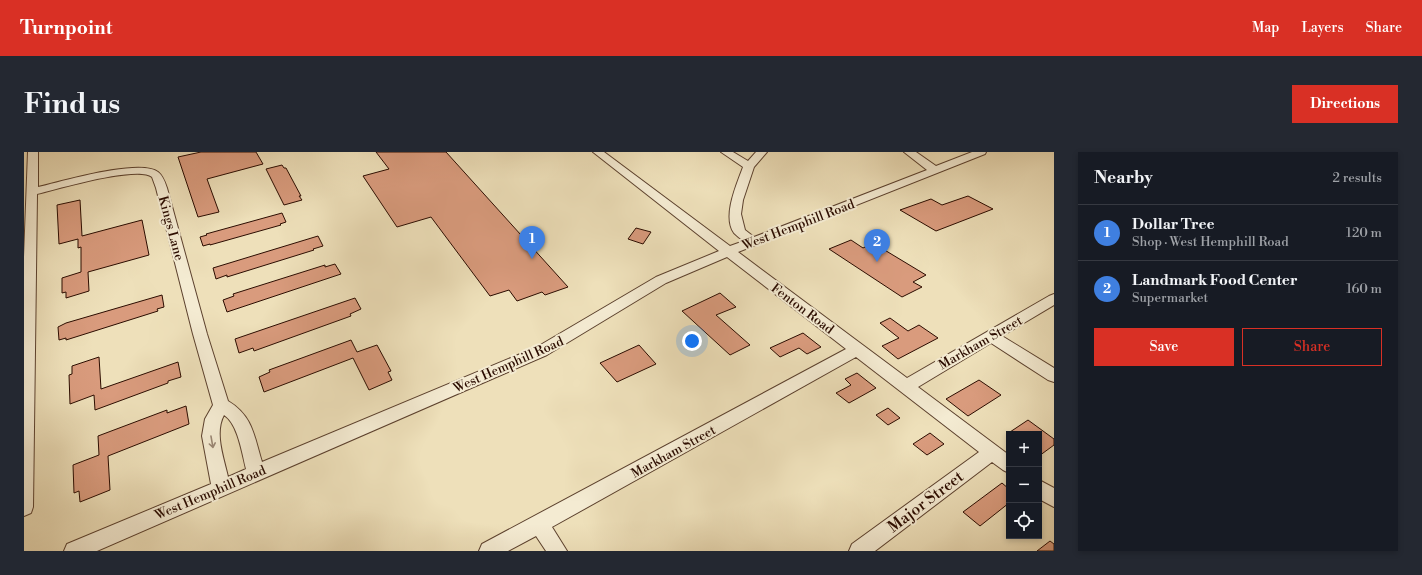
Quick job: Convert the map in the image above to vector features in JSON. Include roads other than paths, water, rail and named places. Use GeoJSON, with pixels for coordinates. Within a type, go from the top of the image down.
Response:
{"type":"FeatureCollection","features":[{"type":"Feature","properties":{"kind":"street","name":"Fenton Road"},"geometry":{"type":"LineString","coordinates":[[598,152],[1006,463]]}},
{"type":"Feature","properties":{"kind":"street"},"geometry":{"type":"LineString","coordinates":[[726,152],[749,166]]}},
{"type":"Feature","properties":{"kind":"street"},"geometry":{"type":"LineString","coordinates":[[752,242],[738,231],[735,214],[737,200],[749,166],[762,152]]}},
{"type":"Feature","properties":{"kind":"street"},"geometry":{"type":"LineString","coordinates":[[908,152],[936,171]]}},
{"type":"Feature","properties":{"kind":"street","name":"West Hemphill Road"},"geometry":{"type":"LineString","coordinates":[[74,551],[542,351],[582,329],[646,286],[679,271],[981,152]]}},
{"type":"Feature","properties":{"kind":"street"},"geometry":{"type":"LineString","coordinates":[[24,507],[28,210],[32,192],[30,158]]}},
{"type":"Feature","properties":{"kind":"street","name":"Kings Lane"},"geometry":{"type":"LineString","coordinates":[[32,192],[127,171],[146,170],[154,174],[159,180],[200,334],[221,405]]}},
{"type":"Feature","properties":{"kind":"street","name":"Markham Street"},"geometry":{"type":"LineString","coordinates":[[906,386],[1054,299]]}},
{"type":"Feature","properties":{"kind":"street"},"geometry":{"type":"LineString","coordinates":[[991,336],[1054,376]]}},
{"type":"Feature","properties":{"kind":"street","name":"Markham Street"},"geometry":{"type":"LineString","coordinates":[[490,551],[847,356],[856,348]]}},
{"type":"Feature","properties":{"kind":"street"},"geometry":{"type":"LineString","coordinates":[[221,487],[211,436],[213,420],[221,405],[234,413],[242,424],[256,472]]}},
{"type":"Feature","properties":{"kind":"street","name":"Major Street"},"geometry":{"type":"LineString","coordinates":[[859,551],[992,452]]}},
{"type":"Feature","properties":{"kind":"street"},"geometry":{"type":"LineString","coordinates":[[1042,490],[1054,499]]}},
{"type":"Feature","properties":{"kind":"street"},"geometry":{"type":"LineString","coordinates":[[539,524],[557,551]]}},
{"type":"Feature","properties":{"kind":"place","name":"Dollar Tree"},"geometry":{"type":"Point","coordinates":[532,259]}},
{"type":"Feature","properties":{"kind":"place","name":"Landmark Food Center"},"geometry":{"type":"Point","coordinates":[877,262]}}]}
